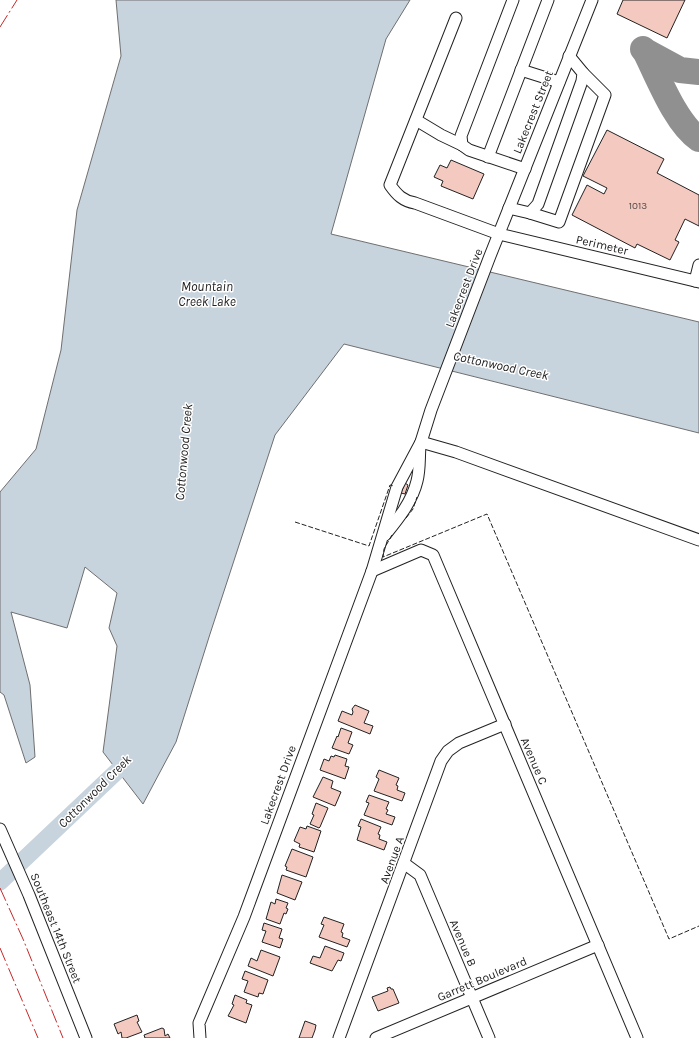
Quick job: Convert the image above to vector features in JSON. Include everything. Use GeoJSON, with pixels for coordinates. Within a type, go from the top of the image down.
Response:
{"type":"FeatureCollection","features":[{"type":"Feature","properties":{"kind":"street"},"geometry":{"type":"LineString","coordinates":[[462,145],[461,136],[513,0]]}},
{"type":"Feature","properties":{"kind":"street"},"geometry":{"type":"LineString","coordinates":[[488,157],[548,0]]}},
{"type":"Feature","properties":{"kind":"street","name":"Lakecrest Street"},"geometry":{"type":"LineString","coordinates":[[499,234],[559,82],[589,1]]}},
{"type":"Feature","properties":{"kind":"street"},"geometry":{"type":"LineString","coordinates":[[456,18],[416,120],[441,135],[462,145],[468,150],[525,169]]}},
{"type":"Feature","properties":{"kind":"street"},"geometry":{"type":"LineString","coordinates":[[509,208],[559,222],[605,95],[583,73],[569,56]]}},
{"type":"Feature","properties":{"kind":"street"},"geometry":{"type":"LineString","coordinates":[[521,70],[559,82]]}},
{"type":"Feature","properties":{"kind":"street"},"geometry":{"type":"LineString","coordinates":[[530,213],[538,204],[582,81],[583,73]]}},
{"type":"Feature","properties":{"kind":"street","name":"Perimeter"},"geometry":{"type":"LineString","coordinates":[[416,120],[390,185],[397,196],[406,202],[415,203],[499,234],[697,281]]}},
{"type":"Feature","properties":{"kind":"street","name":"Lakecrest Drive"},"geometry":{"type":"LineString","coordinates":[[200,1038],[199,1023],[244,917],[372,571],[397,487],[421,442],[431,410],[499,234]]}},
{"type":"Feature","properties":{"kind":"street"},"geometry":{"type":"LineString","coordinates":[[697,281],[699,265]]}},
{"type":"Feature","properties":{"kind":"street"},"geometry":{"type":"LineString","coordinates":[[421,442],[456,452],[699,540]]}},
{"type":"Feature","properties":{"kind":"street","name":"Lakecrest Drive"},"geometry":{"type":"LineString","coordinates":[[381,540],[401,515],[413,494],[417,480],[421,442]]}},
{"type":"Feature","properties":{"kind":"street","name":"Avenue C"},"geometry":{"type":"LineString","coordinates":[[372,571],[421,550],[433,555],[637,1038]]}},
{"type":"Feature","properties":{"kind":"street","name":"Avenue A"},"geometry":{"type":"LineString","coordinates":[[339,1038],[405,864],[441,761],[448,751],[459,743],[505,724]]}},
{"type":"Feature","properties":{"kind":"street","name":"Southeast 14th Street"},"geometry":{"type":"LineString","coordinates":[[2,832],[29,895],[86,1038]]}},
{"type":"Feature","properties":{"kind":"street","name":"Avenue B"},"geometry":{"type":"LineString","coordinates":[[405,864],[420,875],[489,1038]]}},
{"type":"Feature","properties":{"kind":"street","name":"Garrett Boulevard"},"geometry":{"type":"LineString","coordinates":[[376,1038],[598,945]]}},
{"type":"Feature","properties":{"kind":"water","name":"Mountain Creek Lake"},"geometry":{"type":"Polygon","coordinates":[[[116,0],[410,0],[386,39],[331,234],[699,322],[699,433],[344,344],[275,435],[176,742],[143,804],[103,752],[117,646],[109,628],[117,593],[85,567],[67,628],[11,612],[30,685],[35,757],[26,763],[4,695],[0,692],[0,492],[36,449],[61,350],[77,210],[121,56],[116,0]]]}},
{"type":"Feature","properties":{"kind":"building"},"geometry":{"type":"Polygon","coordinates":[[[623,0],[685,0],[667,38],[617,14],[623,0]]]}},
{"type":"Feature","properties":{"kind":"building"},"geometry":{"type":"Polygon","coordinates":[[[607,130],[664,159],[657,173],[699,195],[699,226],[685,219],[675,240],[679,242],[670,260],[637,244],[635,248],[572,215],[587,185],[604,194],[607,188],[583,176],[607,130]]]}},
{"type":"Feature","properties":{"kind":"building"},"geometry":{"type":"Polygon","coordinates":[[[451,160],[484,174],[473,199],[441,186],[443,181],[434,177],[440,165],[447,168],[451,160]]]}},
{"type":"Feature","properties":{"kind":"building"},"geometry":{"type":"Polygon","coordinates":[[[405,483],[408,485],[405,494],[401,493],[405,483]]]}},
{"type":"Feature","properties":{"kind":"building"},"geometry":{"type":"Polygon","coordinates":[[[355,705],[369,711],[364,723],[373,726],[370,734],[338,721],[342,711],[352,715],[352,709],[355,705]]]}},
{"type":"Feature","properties":{"kind":"building"},"geometry":{"type":"Polygon","coordinates":[[[341,728],[352,732],[348,743],[353,745],[349,754],[332,748],[341,728]]]}},
{"type":"Feature","properties":{"kind":"building"},"geometry":{"type":"Polygon","coordinates":[[[335,755],[347,759],[345,766],[349,767],[345,779],[320,770],[324,759],[329,761],[331,756],[334,757],[335,755]]]}},
{"type":"Feature","properties":{"kind":"building"},"geometry":{"type":"Polygon","coordinates":[[[379,770],[399,778],[396,785],[398,786],[397,790],[405,793],[402,801],[374,791],[379,779],[376,777],[379,770]]]}},
{"type":"Feature","properties":{"kind":"building"},"geometry":{"type":"Polygon","coordinates":[[[323,777],[333,781],[331,788],[341,792],[335,806],[313,797],[323,777]]]}},
{"type":"Feature","properties":{"kind":"building"},"geometry":{"type":"Polygon","coordinates":[[[369,795],[389,802],[386,809],[388,810],[386,814],[395,817],[392,825],[364,815],[369,803],[366,802],[369,795]]]}},
{"type":"Feature","properties":{"kind":"building"},"geometry":{"type":"Polygon","coordinates":[[[316,803],[328,808],[319,828],[310,824],[314,815],[312,814],[316,803]]]}},
{"type":"Feature","properties":{"kind":"building"},"geometry":{"type":"Polygon","coordinates":[[[361,819],[381,827],[378,834],[380,835],[379,839],[387,842],[384,850],[357,840],[361,827],[358,826],[361,819]]]}},
{"type":"Feature","properties":{"kind":"building"},"geometry":{"type":"Polygon","coordinates":[[[307,826],[321,831],[314,852],[299,847],[300,844],[294,841],[300,827],[306,829],[307,826]]]}},
{"type":"Feature","properties":{"kind":"building"},"geometry":{"type":"Polygon","coordinates":[[[292,849],[313,857],[306,877],[286,870],[287,867],[285,866],[292,849]]]}},
{"type":"Feature","properties":{"kind":"building"},"geometry":{"type":"Polygon","coordinates":[[[282,875],[302,882],[295,900],[277,893],[282,875]]]}},
{"type":"Feature","properties":{"kind":"building"},"geometry":{"type":"Polygon","coordinates":[[[276,899],[288,903],[286,908],[288,909],[286,914],[284,913],[280,924],[266,919],[271,902],[275,904],[276,899]]]}},
{"type":"Feature","properties":{"kind":"building"},"geometry":{"type":"Polygon","coordinates":[[[324,917],[344,924],[341,932],[343,933],[342,937],[350,940],[347,947],[319,937],[324,925],[321,924],[324,917]]]}},
{"type":"Feature","properties":{"kind":"building"},"geometry":{"type":"Polygon","coordinates":[[[264,923],[282,929],[279,938],[283,939],[280,948],[262,942],[266,931],[262,930],[264,923]]]}},
{"type":"Feature","properties":{"kind":"building"},"geometry":{"type":"Polygon","coordinates":[[[325,946],[344,953],[341,961],[338,960],[332,971],[310,963],[313,956],[320,958],[325,946]]]}},
{"type":"Feature","properties":{"kind":"building"},"geometry":{"type":"Polygon","coordinates":[[[261,950],[280,957],[273,976],[248,966],[251,958],[257,961],[261,950]]]}},
{"type":"Feature","properties":{"kind":"building"},"geometry":{"type":"Polygon","coordinates":[[[245,971],[268,980],[263,994],[259,993],[258,997],[244,992],[248,981],[242,979],[245,971]]]}},
{"type":"Feature","properties":{"kind":"building"},"geometry":{"type":"Polygon","coordinates":[[[390,987],[393,989],[399,1003],[378,1011],[372,997],[388,991],[387,988],[390,987]]]}},
{"type":"Feature","properties":{"kind":"building"},"geometry":{"type":"Polygon","coordinates":[[[235,995],[247,1000],[246,1003],[252,1005],[246,1023],[228,1016],[234,1005],[232,1004],[235,995]]]}},
{"type":"Feature","properties":{"kind":"building"},"geometry":{"type":"Polygon","coordinates":[[[137,1015],[139,1021],[137,1022],[142,1032],[122,1038],[121,1032],[118,1034],[114,1024],[137,1015]]]}},
{"type":"Feature","properties":{"kind":"building"},"geometry":{"type":"Polygon","coordinates":[[[305,1021],[316,1025],[312,1038],[299,1038],[305,1021]]]}},
{"type":"Feature","properties":{"kind":"building"},"geometry":{"type":"Polygon","coordinates":[[[162,1028],[164,1029],[165,1036],[168,1034],[170,1038],[145,1038],[144,1035],[162,1028]]]}},
{"type":"Feature","properties":{"kind":"waterway","name":"Cottonwood Creek"},"geometry":{"type":"LineString","coordinates":[[0,882],[133,755]]}},
{"type":"Feature","properties":{"kind":"taxiway"},"geometry":{"type":"LineString","coordinates":[[643,49],[680,70],[699,72]]}},
{"type":"Feature","properties":{"kind":"taxiway"},"geometry":{"type":"LineString","coordinates":[[645,51],[675,111],[683,123],[699,139]]}},
{"type":"Feature","properties":{"kind":"fence"},"geometry":{"type":"LineString","coordinates":[[295,522],[369,546],[390,485],[394,486]]}},
{"type":"Feature","properties":{"kind":"fence"},"geometry":{"type":"LineString","coordinates":[[406,518],[413,509],[417,497]]}},
{"type":"Feature","properties":{"kind":"fence"},"geometry":{"type":"LineString","coordinates":[[392,535],[384,549],[383,557],[487,514],[669,939],[699,926]]}},
{"type":"Feature","properties":{"kind":"power"},"geometry":{"type":"LineString","coordinates":[[0,27],[17,0]]}},
{"type":"Feature","properties":{"kind":"power"},"geometry":{"type":"LineString","coordinates":[[0,888],[23,939],[63,1038]]}},
{"type":"Feature","properties":{"kind":"power"},"geometry":{"type":"LineString","coordinates":[[0,948],[38,1038]]}}]}
